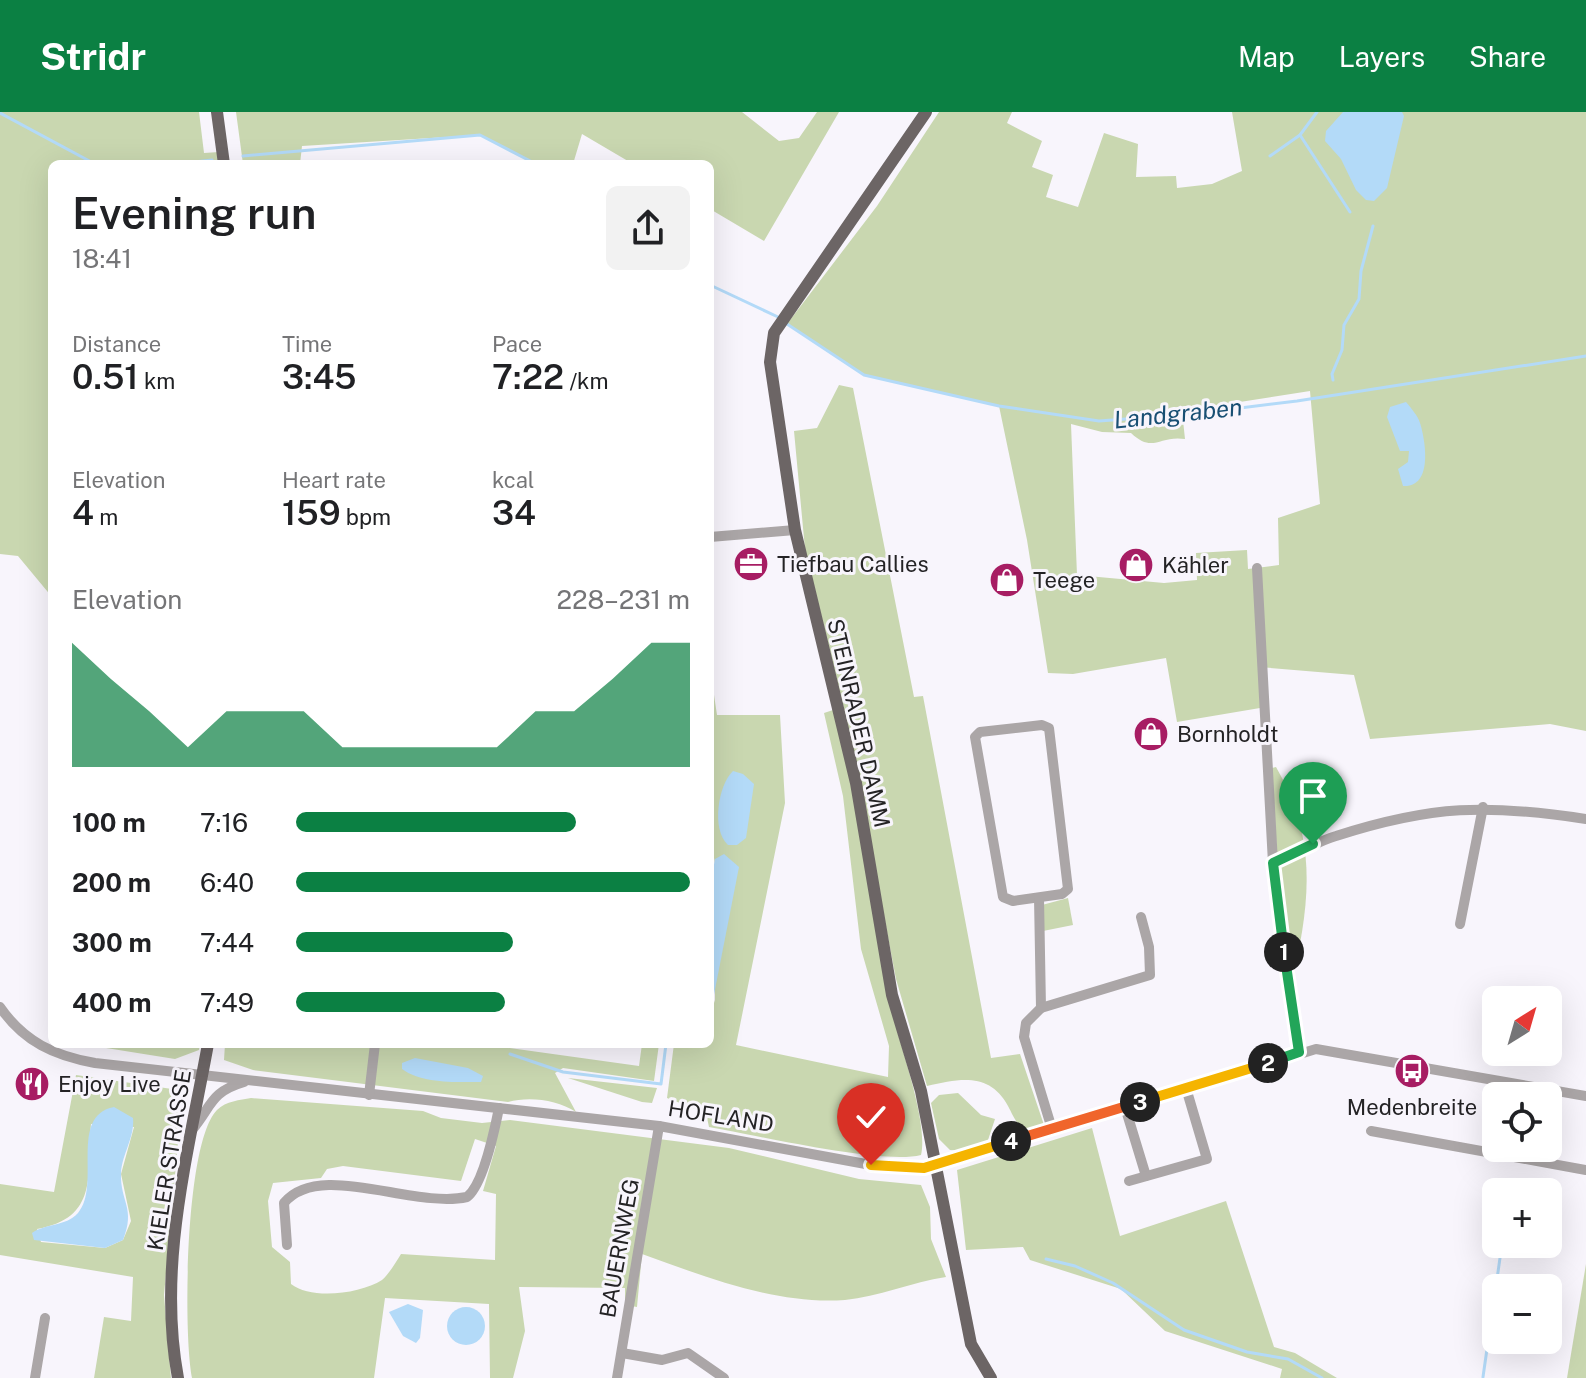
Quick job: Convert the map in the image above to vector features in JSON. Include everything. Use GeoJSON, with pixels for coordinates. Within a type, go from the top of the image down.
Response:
{"type":"FeatureCollection","features":[{"type":"Feature","properties":{"kind":"main road"},"geometry":{"type":"LineString","coordinates":[[217,112],[223,160]]}},
{"type":"Feature","properties":{"kind":"main road","name":"STEINRADER DAMM"},"geometry":{"type":"LineString","coordinates":[[926,112],[774,333],[770,362],[795,530],[856,783],[892,995],[921,1091],[971,1344],[991,1378]]}},
{"type":"Feature","properties":{"kind":"main road","name":"KIELER STRASSE"},"geometry":{"type":"LineString","coordinates":[[178,1378],[170,1295],[181,1179],[207,1048]]}},
{"type":"Feature","properties":{"kind":"street"},"geometry":{"type":"LineString","coordinates":[[714,537],[795,530]]}},
{"type":"Feature","properties":{"kind":"street"},"geometry":{"type":"LineString","coordinates":[[1257,568],[1273,863],[1299,1052]]}},
{"type":"Feature","properties":{"kind":"street"},"geometry":{"type":"LineString","coordinates":[[1042,725],[1049,728],[1068,889],[1039,898],[1013,901],[1003,897],[974,745],[980,732],[1042,725]]}},
{"type":"Feature","properties":{"kind":"street"},"geometry":{"type":"LineString","coordinates":[[1273,863],[1313,844],[1427,812],[1483,807],[1586,819]]}},
{"type":"Feature","properties":{"kind":"street"},"geometry":{"type":"LineString","coordinates":[[1460,924],[1483,807]]}},
{"type":"Feature","properties":{"kind":"street"},"geometry":{"type":"LineString","coordinates":[[1039,898],[1041,1008]]}},
{"type":"Feature","properties":{"kind":"street"},"geometry":{"type":"LineString","coordinates":[[1052,1129],[1024,1037],[1026,1023],[1041,1008],[1150,975],[1149,947],[1141,917]]}},
{"type":"Feature","properties":{"kind":"street","name":"HOFLAND"},"geometry":{"type":"LineString","coordinates":[[0,1007],[32,1041],[49,1052],[111,1066],[659,1126],[871,1165],[935,1165],[1299,1052],[1341,1051],[1586,1096]]}},
{"type":"Feature","properties":{"kind":"street"},"geometry":{"type":"LineString","coordinates":[[369,1095],[375,1048]]}},
{"type":"Feature","properties":{"kind":"street"},"geometry":{"type":"LineString","coordinates":[[192,1130],[216,1095],[248,1081]]}},
{"type":"Feature","properties":{"kind":"street"},"geometry":{"type":"LineString","coordinates":[[1129,1181],[1207,1159],[1186,1088]]}},
{"type":"Feature","properties":{"kind":"street"},"geometry":{"type":"LineString","coordinates":[[1125,1107],[1146,1176]]}},
{"type":"Feature","properties":{"kind":"street"},"geometry":{"type":"LineString","coordinates":[[287,1245],[284,1203],[292,1193],[308,1185],[331,1183],[405,1197],[467,1197],[473,1192],[482,1170],[499,1108]]}},
{"type":"Feature","properties":{"kind":"street","name":"BAUERNWEG"},"geometry":{"type":"LineString","coordinates":[[617,1378],[659,1126]]}},
{"type":"Feature","properties":{"kind":"street"},"geometry":{"type":"LineString","coordinates":[[1371,1131],[1586,1170]]}},
{"type":"Feature","properties":{"kind":"street"},"geometry":{"type":"LineString","coordinates":[[35,1378],[45,1318]]}},
{"type":"Feature","properties":{"kind":"street"},"geometry":{"type":"LineString","coordinates":[[622,1353],[662,1360],[688,1353],[724,1378]]}},
{"type":"Feature","properties":{"kind":"green space"},"geometry":{"type":"Polygon","coordinates":[[[0,112],[199,112],[204,153],[219,152],[220,160],[48,160],[48,592],[18,556],[0,554],[0,112]]]}},
{"type":"Feature","properties":{"kind":"green space"},"geometry":{"type":"Polygon","coordinates":[[[236,112],[742,112],[779,141],[799,138],[817,112],[839,112],[764,241],[714,211],[714,160],[626,160],[582,134],[574,160],[528,160],[480,135],[302,146],[300,160],[242,160],[236,112]]]}},
{"type":"Feature","properties":{"kind":"green space"},"geometry":{"type":"Polygon","coordinates":[[[939,112],[1012,112],[1007,123],[1042,141],[1032,167],[1053,175],[1046,197],[1078,207],[1104,133],[1138,144],[1136,177],[1176,176],[1177,188],[1212,184],[1242,171],[1232,112],[1586,112],[1586,731],[1550,724],[1370,739],[1354,675],[1259,667],[1260,708],[1177,722],[1166,658],[1073,674],[1048,673],[1027,540],[999,406],[864,375],[787,324],[877,206],[939,112]],[[1310,391],[1182,411],[1185,439],[1151,443],[1131,433],[1102,432],[1071,424],[1077,575],[1164,583],[1197,580],[1196,553],[1247,550],[1248,569],[1279,565],[1278,518],[1320,504],[1310,391]]]}},
{"type":"Feature","properties":{"kind":"green space"},"geometry":{"type":"Polygon","coordinates":[[[839,385],[853,388],[914,697],[923,696],[991,1058],[1020,1054],[1044,1125],[1027,1131],[1017,1122],[1001,1095],[984,1083],[963,1080],[927,1086],[896,979],[846,717],[805,549],[794,431],[817,428],[839,385]]]}},
{"type":"Feature","properties":{"kind":"green space"},"geometry":{"type":"Polygon","coordinates":[[[714,695],[717,715],[780,715],[785,803],[736,1045],[888,1077],[889,1046],[861,949],[843,796],[824,713],[833,710],[851,782],[889,1000],[916,1101],[921,1155],[903,1157],[849,1153],[709,1127],[706,1113],[667,1098],[673,1048],[714,1048],[715,858],[714,863],[714,695]]]}},
{"type":"Feature","properties":{"kind":"green space"},"geometry":{"type":"Polygon","coordinates":[[[1276,767],[1289,792],[1304,842],[1306,893],[1294,972],[1290,969],[1278,873],[1272,768],[1276,767]]]}},
{"type":"Feature","properties":{"kind":"green space"},"geometry":{"type":"Polygon","coordinates":[[[1068,898],[1073,925],[1043,931],[1042,905],[1068,898]]]}},
{"type":"Feature","properties":{"kind":"green space"},"geometry":{"type":"Polygon","coordinates":[[[106,1048],[199,1048],[175,1059],[106,1048]]]}},
{"type":"Feature","properties":{"kind":"green space"},"geometry":{"type":"Polygon","coordinates":[[[225,1048],[509,1048],[639,1066],[641,1048],[658,1048],[654,1081],[563,1068],[555,1073],[576,1112],[543,1100],[508,1102],[253,1070],[224,1060],[225,1048]]]}},
{"type":"Feature","properties":{"kind":"green space"},"geometry":{"type":"Polygon","coordinates":[[[76,1075],[172,1089],[182,1099],[164,1295],[171,1378],[94,1378],[104,1317],[131,1321],[133,1277],[0,1255],[0,1184],[54,1192],[76,1075]],[[91,1124],[86,1192],[71,1215],[37,1229],[41,1242],[105,1248],[123,1240],[131,1221],[121,1174],[134,1127],[91,1124]]]}},
{"type":"Feature","properties":{"kind":"green space"},"geometry":{"type":"Polygon","coordinates":[[[568,1078],[657,1088],[652,1103],[642,1102],[568,1078]]]}},
{"type":"Feature","properties":{"kind":"green space"},"geometry":{"type":"Polygon","coordinates":[[[958,1093],[981,1115],[995,1119],[987,1143],[965,1151],[950,1150],[939,1139],[931,1103],[939,1095],[958,1093]]]}},
{"type":"Feature","properties":{"kind":"green space"},"geometry":{"type":"Polygon","coordinates":[[[251,1098],[423,1111],[441,1118],[482,1123],[510,1120],[729,1148],[859,1179],[921,1185],[930,1207],[931,1239],[946,1277],[857,1298],[819,1300],[742,1288],[642,1254],[637,1307],[625,1305],[625,1288],[519,1287],[525,1331],[513,1378],[490,1378],[489,1304],[385,1298],[374,1378],[192,1378],[188,1321],[189,1239],[198,1159],[206,1129],[217,1110],[229,1103],[251,1098]],[[475,1139],[461,1181],[343,1166],[327,1169],[321,1178],[273,1183],[268,1201],[272,1247],[290,1262],[291,1284],[323,1293],[361,1289],[382,1280],[401,1254],[495,1260],[496,1194],[483,1191],[496,1146],[475,1139]]]}},
{"type":"Feature","properties":{"kind":"green space"},"geometry":{"type":"Polygon","coordinates":[[[1092,1128],[1120,1236],[1226,1201],[1274,1347],[1295,1353],[1337,1378],[1280,1378],[1282,1369],[1165,1331],[1121,1289],[1030,1260],[1023,1247],[966,1250],[957,1170],[1092,1128]]]}},
{"type":"Feature","properties":{"kind":"green space"},"geometry":{"type":"Polygon","coordinates":[[[1586,1264],[1586,1378],[1567,1378],[1586,1264]]]}},
{"type":"Feature","properties":{"kind":"water"},"geometry":{"type":"Polygon","coordinates":[[[1343,112],[1402,112],[1404,116],[1387,188],[1374,201],[1366,200],[1356,190],[1341,159],[1325,141],[1326,131],[1343,112]]]}},
{"type":"Feature","properties":{"kind":"water"},"geometry":{"type":"Polygon","coordinates":[[[1406,402],[1420,423],[1425,462],[1419,480],[1413,485],[1403,486],[1398,469],[1408,462],[1409,451],[1400,451],[1387,417],[1390,407],[1406,402]]]}},
{"type":"Feature","properties":{"kind":"water"},"geometry":{"type":"Polygon","coordinates":[[[733,771],[743,774],[754,784],[746,838],[737,845],[728,845],[720,829],[718,808],[724,786],[733,771]]]}},
{"type":"Feature","properties":{"kind":"water"},"geometry":{"type":"Polygon","coordinates":[[[724,854],[739,867],[714,995],[714,864],[715,859],[724,854]]]}},
{"type":"Feature","properties":{"kind":"water"},"geometry":{"type":"Polygon","coordinates":[[[415,1058],[468,1068],[483,1076],[481,1082],[419,1077],[402,1069],[402,1063],[415,1058]]]}},
{"type":"Feature","properties":{"kind":"water"},"geometry":{"type":"Polygon","coordinates":[[[114,1107],[133,1118],[121,1173],[128,1212],[123,1240],[105,1248],[34,1240],[32,1233],[67,1221],[78,1213],[85,1201],[92,1123],[100,1113],[114,1107]]]}},
{"type":"Feature","properties":{"kind":"water"},"geometry":{"type":"Polygon","coordinates":[[[408,1304],[423,1310],[420,1338],[416,1343],[403,1336],[389,1312],[408,1304]]]}},
{"type":"Feature","properties":{"kind":"water"},"geometry":{"type":"Polygon","coordinates":[[[466,1307],[479,1313],[485,1326],[479,1339],[466,1345],[453,1339],[447,1326],[453,1313],[466,1307]]]}},
{"type":"Feature","properties":{"kind":"waterway"},"geometry":{"type":"LineString","coordinates":[[1270,156],[1300,135],[1317,112]]}},
{"type":"Feature","properties":{"kind":"waterway","name":"Landgraben"},"geometry":{"type":"LineString","coordinates":[[0,113],[88,160]]}},
{"type":"Feature","properties":{"kind":"waterway","name":"Landgraben"},"geometry":{"type":"LineString","coordinates":[[243,156],[480,135],[528,160]]}},
{"type":"Feature","properties":{"kind":"waterway"},"geometry":{"type":"LineString","coordinates":[[1300,135],[1350,212]]}},
{"type":"Feature","properties":{"kind":"waterway"},"geometry":{"type":"LineString","coordinates":[[1333,380],[1332,374],[1342,350],[1344,325],[1359,299],[1361,271],[1373,226]]}},
{"type":"Feature","properties":{"kind":"waterway","name":"Landgraben"},"geometry":{"type":"LineString","coordinates":[[714,287],[778,317]]}},
{"type":"Feature","properties":{"kind":"waterway","name":"Landgraben"},"geometry":{"type":"LineString","coordinates":[[787,324],[864,375],[999,406],[1099,421],[1297,401],[1586,356]]}},
{"type":"Feature","properties":{"kind":"waterway"},"geometry":{"type":"LineString","coordinates":[[510,1054],[563,1072],[661,1084],[666,1048]]}},
{"type":"Feature","properties":{"kind":"waterway"},"geometry":{"type":"LineString","coordinates":[[1483,1377],[1500,1258]]}},
{"type":"Feature","properties":{"kind":"waterway"},"geometry":{"type":"LineString","coordinates":[[1046,1259],[1075,1266],[1113,1283],[1184,1330],[1247,1352],[1288,1359],[1322,1378]]}},
{"type":"Feature","properties":{"kind":"place","name":"Tiefbau Callies"},"geometry":{"type":"Point","coordinates":[751,564]}},
{"type":"Feature","properties":{"kind":"place","name":"Kähler"},"geometry":{"type":"Point","coordinates":[1136,565]}},
{"type":"Feature","properties":{"kind":"place","name":"Teege"},"geometry":{"type":"Point","coordinates":[1007,580]}},
{"type":"Feature","properties":{"kind":"place","name":"Bornholdt"},"geometry":{"type":"Point","coordinates":[1151,734]}},
{"type":"Feature","properties":{"kind":"place","name":"Medenbreite"},"geometry":{"type":"Point","coordinates":[1412,1071]}},
{"type":"Feature","properties":{"kind":"place","name":"Enjoy Live"},"geometry":{"type":"Point","coordinates":[32,1084]}},
{"type":"Feature","properties":{"kind":"route"},"geometry":{"type":"LineString","coordinates":[[871,1165],[924,1168],[1299,1052],[1273,863],[1313,844]]}}]}
